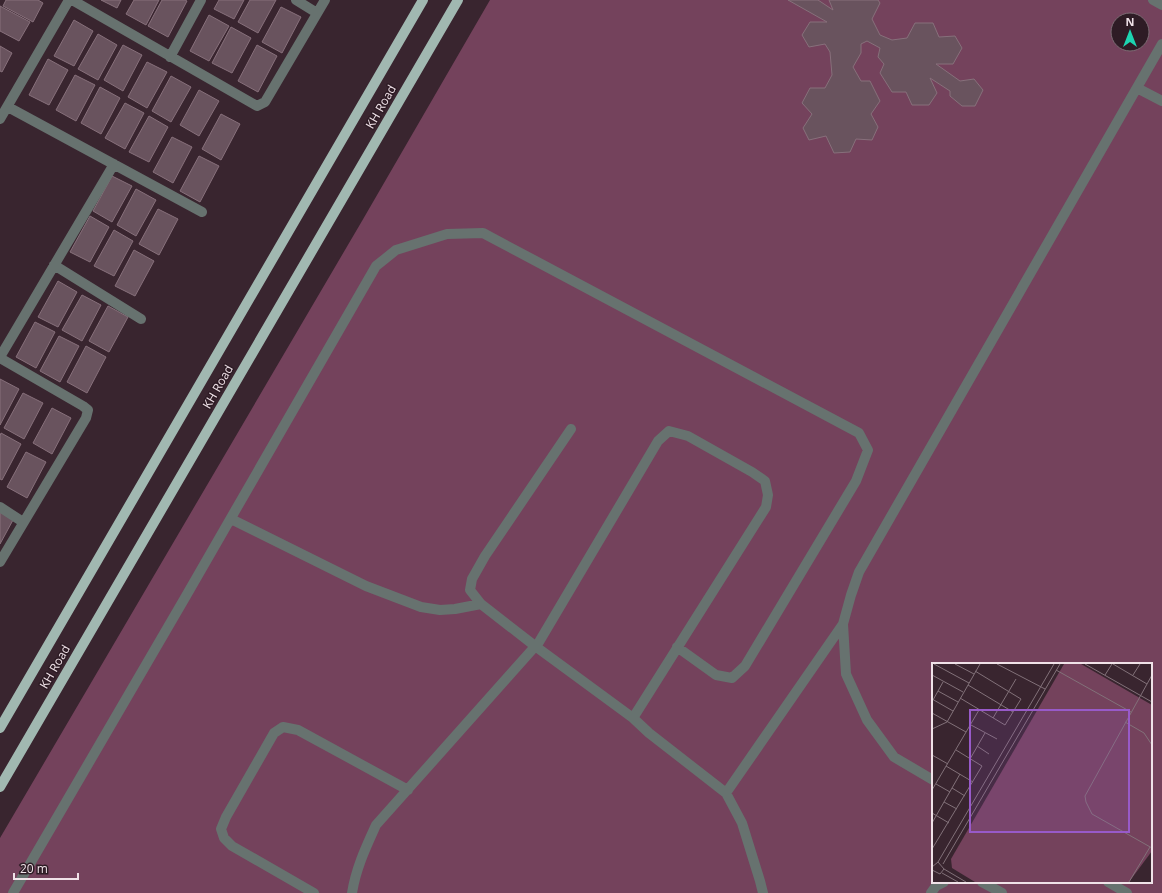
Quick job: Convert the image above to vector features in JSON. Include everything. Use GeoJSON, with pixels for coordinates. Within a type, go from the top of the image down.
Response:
{"type":"FeatureCollection","features":[{"type":"Feature","properties":{"kind":"main road","name":"KH Road"},"geometry":{"type":"LineString","coordinates":[[0,728],[422,0]]}},
{"type":"Feature","properties":{"kind":"main road","name":"KH Road"},"geometry":{"type":"LineString","coordinates":[[0,787],[458,0]]}},
{"type":"Feature","properties":{"kind":"street"},"geometry":{"type":"LineString","coordinates":[[0,119],[69,0]]}},
{"type":"Feature","properties":{"kind":"street"},"geometry":{"type":"LineString","coordinates":[[72,0],[257,106],[265,102],[325,0]]}},
{"type":"Feature","properties":{"kind":"street"},"geometry":{"type":"LineString","coordinates":[[170,57],[201,0]]}},
{"type":"Feature","properties":{"kind":"street"},"geometry":{"type":"LineString","coordinates":[[296,0],[317,12]]}},
{"type":"Feature","properties":{"kind":"street"},"geometry":{"type":"LineString","coordinates":[[1153,0],[1162,5]]}},
{"type":"Feature","properties":{"kind":"street"},"geometry":{"type":"LineString","coordinates":[[932,779],[894,757],[867,720],[846,674],[843,624],[851,595],[859,572],[1162,44]]}},
{"type":"Feature","properties":{"kind":"street"},"geometry":{"type":"LineString","coordinates":[[1137,88],[1162,102]]}},
{"type":"Feature","properties":{"kind":"street"},"geometry":{"type":"LineString","coordinates":[[8,106],[202,212]]}},
{"type":"Feature","properties":{"kind":"street"},"geometry":{"type":"LineString","coordinates":[[0,562],[86,418],[88,410],[84,406],[0,357],[114,164]]}},
{"type":"Feature","properties":{"kind":"street"},"geometry":{"type":"LineString","coordinates":[[13,893],[376,266],[396,250],[447,234],[483,233],[859,433],[868,450],[856,481],[745,666],[732,678],[716,675],[677,647]]}},
{"type":"Feature","properties":{"kind":"street"},"geometry":{"type":"LineString","coordinates":[[54,265],[141,319]]}},
{"type":"Feature","properties":{"kind":"street"},"geometry":{"type":"LineString","coordinates":[[571,429],[485,556],[472,579],[470,590],[481,604],[633,718],[649,733],[726,793],[742,823],[763,893]]}},
{"type":"Feature","properties":{"kind":"street"},"geometry":{"type":"LineString","coordinates":[[352,893],[354,877],[364,849],[376,825],[539,642],[658,441],[669,431],[688,436],[752,472],[765,481],[768,495],[766,507],[633,718]]}},
{"type":"Feature","properties":{"kind":"street"},"geometry":{"type":"LineString","coordinates":[[0,507],[23,522]]}},
{"type":"Feature","properties":{"kind":"street"},"geometry":{"type":"LineString","coordinates":[[230,519],[366,586],[421,607],[440,610],[481,604]]}},
{"type":"Feature","properties":{"kind":"street"},"geometry":{"type":"LineString","coordinates":[[726,793],[843,624]]}},
{"type":"Feature","properties":{"kind":"street"},"geometry":{"type":"LineString","coordinates":[[314,893],[232,846],[224,838],[221,829],[226,817],[274,733],[283,727],[298,730],[408,790]]}},
{"type":"Feature","properties":{"kind":"street"},"geometry":{"type":"LineString","coordinates":[[931,893],[936,886],[942,883]]}},
{"type":"Feature","properties":{"kind":"street"},"geometry":{"type":"LineString","coordinates":[[984,883],[1002,893]]}},
{"type":"Feature","properties":{"kind":"street"},"geometry":{"type":"LineString","coordinates":[[1110,883],[1127,893]]}},
{"type":"Feature","properties":{"kind":"shaded area"},"geometry":{"type":"Polygon","coordinates":[[[490,0],[1162,0],[1162,893],[0,893],[0,838],[490,0]]]}},
{"type":"Feature","properties":{"kind":"building"},"geometry":{"type":"Polygon","coordinates":[[[6,0],[38,0],[43,3],[33,22],[3,6],[6,0]]]}},
{"type":"Feature","properties":{"kind":"building"},"geometry":{"type":"Polygon","coordinates":[[[101,0],[121,0],[117,8],[101,0]]]}},
{"type":"Feature","properties":{"kind":"building"},"geometry":{"type":"Polygon","coordinates":[[[134,0],[159,0],[146,25],[126,14],[134,0]]]}},
{"type":"Feature","properties":{"kind":"building"},"geometry":{"type":"Polygon","coordinates":[[[162,0],[187,1],[168,37],[148,26],[162,0]]]}},
{"type":"Feature","properties":{"kind":"building"},"geometry":{"type":"Polygon","coordinates":[[[219,0],[244,0],[234,19],[214,9],[219,0]]]}},
{"type":"Feature","properties":{"kind":"building"},"geometry":{"type":"Polygon","coordinates":[[[250,0],[276,0],[258,33],[238,22],[250,0]]]}},
{"type":"Feature","properties":{"kind":"building"},"geometry":{"type":"Polygon","coordinates":[[[788,0],[818,0],[833,10],[829,0],[878,0],[880,3],[872,19],[880,35],[892,40],[907,38],[915,23],[933,23],[939,37],[955,36],[962,48],[953,64],[936,64],[960,81],[974,79],[983,90],[975,106],[962,106],[950,96],[950,91],[930,78],[937,93],[929,105],[912,105],[906,92],[892,92],[880,73],[884,64],[878,57],[880,48],[867,41],[861,44],[861,53],[853,67],[861,81],[870,81],[880,101],[871,114],[878,127],[872,140],[856,139],[850,152],[834,153],[826,136],[809,140],[803,128],[812,114],[802,103],[810,88],[825,88],[832,75],[830,52],[825,44],[809,47],[802,35],[810,22],[827,22],[788,0]]]}},
{"type":"Feature","properties":{"kind":"building"},"geometry":{"type":"Polygon","coordinates":[[[0,6],[30,22],[19,41],[0,31],[0,6]]]}},
{"type":"Feature","properties":{"kind":"building"},"geometry":{"type":"Polygon","coordinates":[[[281,7],[301,17],[282,53],[262,42],[281,7]]]}},
{"type":"Feature","properties":{"kind":"building"},"geometry":{"type":"Polygon","coordinates":[[[209,15],[229,26],[209,61],[190,51],[209,15]]]}},
{"type":"Feature","properties":{"kind":"building"},"geometry":{"type":"Polygon","coordinates":[[[74,20],[93,31],[74,66],[54,56],[74,20]]]}},
{"type":"Feature","properties":{"kind":"building"},"geometry":{"type":"Polygon","coordinates":[[[231,27],[251,38],[232,73],[212,63],[231,27]]]}},
{"type":"Feature","properties":{"kind":"building"},"geometry":{"type":"Polygon","coordinates":[[[98,34],[117,45],[98,80],[78,69],[98,34]]]}},
{"type":"Feature","properties":{"kind":"building"},"geometry":{"type":"Polygon","coordinates":[[[123,45],[142,55],[123,91],[104,80],[123,45]]]}},
{"type":"Feature","properties":{"kind":"building"},"geometry":{"type":"Polygon","coordinates":[[[257,45],[277,56],[258,92],[238,81],[257,45]]]}},
{"type":"Feature","properties":{"kind":"building"},"geometry":{"type":"Polygon","coordinates":[[[0,46],[12,53],[2,72],[0,71],[0,46]]]}},
{"type":"Feature","properties":{"kind":"building"},"geometry":{"type":"Polygon","coordinates":[[[48,59],[68,70],[49,105],[29,95],[48,59]]]}},
{"type":"Feature","properties":{"kind":"building"},"geometry":{"type":"Polygon","coordinates":[[[147,62],[167,72],[147,108],[128,97],[147,62]]]}},
{"type":"Feature","properties":{"kind":"building"},"geometry":{"type":"Polygon","coordinates":[[[75,75],[95,85],[76,121],[56,110],[75,75]]]}},
{"type":"Feature","properties":{"kind":"building"},"geometry":{"type":"Polygon","coordinates":[[[171,76],[191,87],[171,122],[152,111],[171,76]]]}},
{"type":"Feature","properties":{"kind":"building"},"geometry":{"type":"Polygon","coordinates":[[[100,87],[120,98],[101,134],[81,123],[100,87]]]}},
{"type":"Feature","properties":{"kind":"building"},"geometry":{"type":"Polygon","coordinates":[[[199,90],[219,101],[199,136],[180,125],[199,90]]]}},
{"type":"Feature","properties":{"kind":"building"},"geometry":{"type":"Polygon","coordinates":[[[125,103],[144,113],[125,149],[105,138],[125,103]]]}},
{"type":"Feature","properties":{"kind":"building"},"geometry":{"type":"Polygon","coordinates":[[[221,114],[240,124],[221,160],[202,149],[221,114]]]}},
{"type":"Feature","properties":{"kind":"building"},"geometry":{"type":"Polygon","coordinates":[[[149,116],[168,127],[149,162],[129,152],[149,116]]]}},
{"type":"Feature","properties":{"kind":"building"},"geometry":{"type":"Polygon","coordinates":[[[172,137],[192,147],[173,183],[153,172],[172,137]]]}},
{"type":"Feature","properties":{"kind":"building"},"geometry":{"type":"Polygon","coordinates":[[[199,156],[219,166],[200,202],[180,191],[199,156]]]}},
{"type":"Feature","properties":{"kind":"building"},"geometry":{"type":"Polygon","coordinates":[[[112,176],[132,186],[112,222],[93,211],[112,176]]]}},
{"type":"Feature","properties":{"kind":"building"},"geometry":{"type":"Polygon","coordinates":[[[136,189],[156,200],[136,236],[117,225],[136,189]]]}},
{"type":"Feature","properties":{"kind":"building"},"geometry":{"type":"Polygon","coordinates":[[[158,209],[178,219],[159,255],[139,244],[158,209]]]}},
{"type":"Feature","properties":{"kind":"building"},"geometry":{"type":"Polygon","coordinates":[[[90,216],[109,227],[90,262],[70,252],[90,216]]]}},
{"type":"Feature","properties":{"kind":"building"},"geometry":{"type":"Polygon","coordinates":[[[114,230],[133,241],[114,276],[94,266],[114,230]]]}},
{"type":"Feature","properties":{"kind":"building"},"geometry":{"type":"Polygon","coordinates":[[[134,250],[154,261],[135,296],[115,286],[134,250]]]}},
{"type":"Feature","properties":{"kind":"building"},"geometry":{"type":"Polygon","coordinates":[[[58,281],[77,292],[58,327],[38,317],[58,281]]]}},
{"type":"Feature","properties":{"kind":"building"},"geometry":{"type":"Polygon","coordinates":[[[82,295],[101,305],[82,341],[62,330],[82,295]]]}},
{"type":"Feature","properties":{"kind":"building"},"geometry":{"type":"Polygon","coordinates":[[[108,306],[128,317],[109,352],[89,341],[108,306]]]}},
{"type":"Feature","properties":{"kind":"building"},"geometry":{"type":"Polygon","coordinates":[[[35,322],[55,332],[36,368],[16,357],[35,322]]]}},
{"type":"Feature","properties":{"kind":"building"},"geometry":{"type":"Polygon","coordinates":[[[59,336],[79,346],[60,382],[40,371],[59,336]]]}},
{"type":"Feature","properties":{"kind":"building"},"geometry":{"type":"Polygon","coordinates":[[[86,346],[106,357],[87,393],[67,382],[86,346]]]}},
{"type":"Feature","properties":{"kind":"building"},"geometry":{"type":"Polygon","coordinates":[[[0,379],[19,389],[0,425],[0,379]]]}},
{"type":"Feature","properties":{"kind":"building"},"geometry":{"type":"Polygon","coordinates":[[[23,393],[43,403],[24,439],[4,428],[23,393]]]}},
{"type":"Feature","properties":{"kind":"building"},"geometry":{"type":"Polygon","coordinates":[[[52,408],[71,418],[52,454],[33,443],[52,408]]]}},
{"type":"Feature","properties":{"kind":"building"},"geometry":{"type":"Polygon","coordinates":[[[1,433],[21,444],[2,480],[0,479],[1,433]]]}},
{"type":"Feature","properties":{"kind":"building"},"geometry":{"type":"Polygon","coordinates":[[[26,452],[46,462],[27,498],[7,487],[26,452]]]}},
{"type":"Feature","properties":{"kind":"building"},"geometry":{"type":"Polygon","coordinates":[[[0,512],[13,520],[0,544],[0,512]]]}}]}
